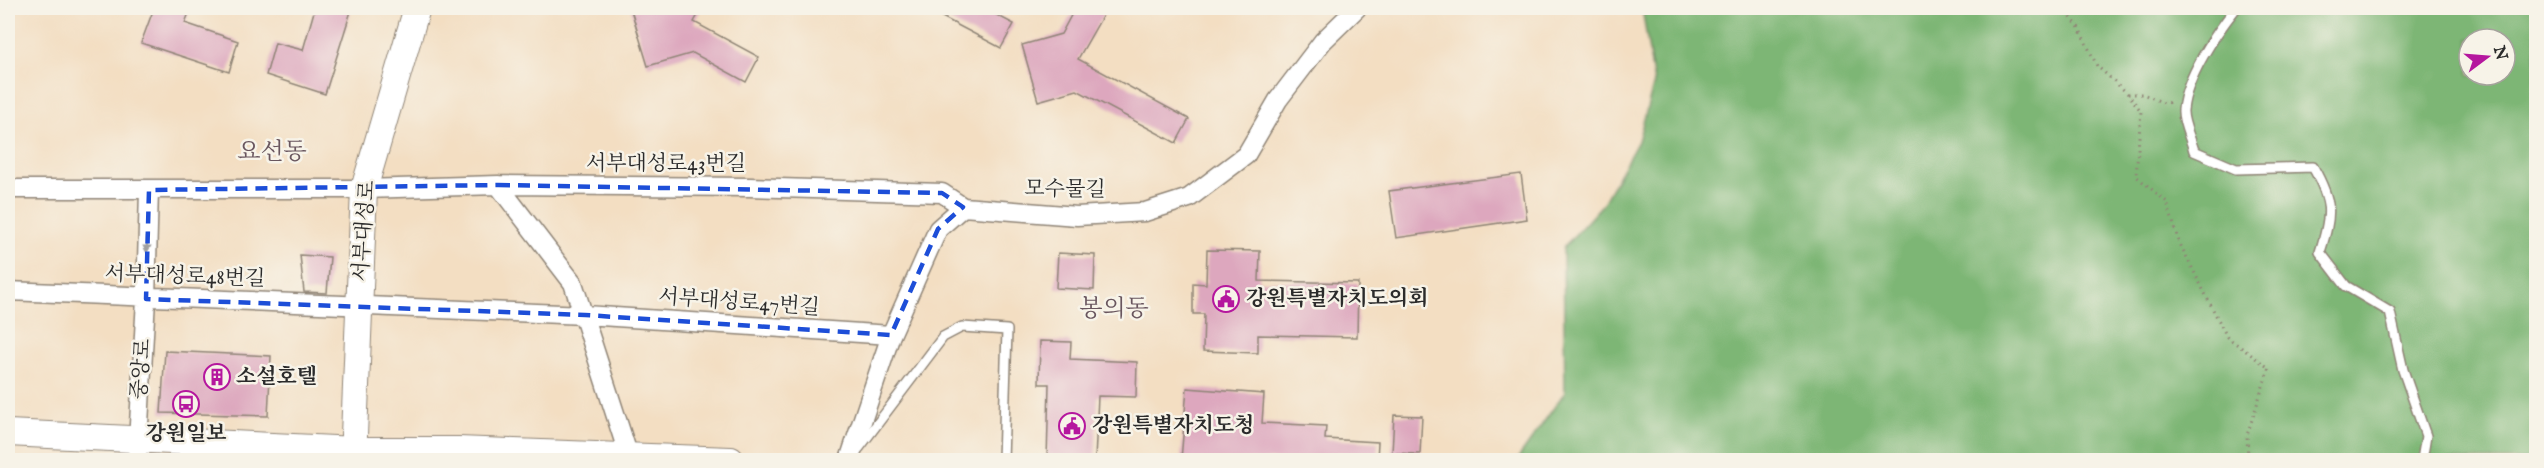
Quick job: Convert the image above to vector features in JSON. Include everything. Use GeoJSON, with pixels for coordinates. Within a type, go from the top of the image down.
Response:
{"type":"FeatureCollection","features":[{"type":"Feature","properties":{"kind":"street","name":"서부대성로"},"geometry":{"type":"LineString","coordinates":[[354,455],[364,189],[417,8]]}},
{"type":"Feature","properties":{"kind":"street","name":"모수물길"},"geometry":{"type":"LineString","coordinates":[[963,207],[1077,216],[1145,212],[1189,198],[1246,155],[1278,100],[1323,41],[1357,8]]}},
{"type":"Feature","properties":{"kind":"street","name":"서부대성로43번길"},"geometry":{"type":"LineString","coordinates":[[8,189],[364,189],[498,185],[750,187],[942,193],[963,207]]}},
{"type":"Feature","properties":{"kind":"street"},"geometry":{"type":"LineString","coordinates":[[498,185],[573,283],[630,458]]}},
{"type":"Feature","properties":{"kind":"street","name":"중앙로"},"geometry":{"type":"LineString","coordinates":[[137,450],[146,299],[149,190]]}},
{"type":"Feature","properties":{"kind":"street"},"geometry":{"type":"LineString","coordinates":[[849,460],[891,335],[938,229],[963,207]]}},
{"type":"Feature","properties":{"kind":"street","name":"서부대성로48번길"},"geometry":{"type":"LineString","coordinates":[[8,291],[146,299],[360,306]]}},
{"type":"Feature","properties":{"kind":"street","name":"서부대성로47번길"},"geometry":{"type":"LineString","coordinates":[[360,306],[585,315],[891,335]]}},
{"type":"Feature","properties":{"kind":"street"},"geometry":{"type":"LineString","coordinates":[[8,433],[137,450],[731,460]]}},
{"type":"Feature","properties":{"kind":"lane"},"geometry":{"type":"LineString","coordinates":[[2236,8],[2217,32],[2196,69],[2182,111],[2194,151],[2236,169],[2313,167],[2327,192],[2330,222],[2320,252],[2346,286],[2390,312],[2403,370],[2426,436],[2422,460]]}},
{"type":"Feature","properties":{"kind":"lane"},"geometry":{"type":"LineString","coordinates":[[849,460],[900,390],[943,337],[962,327],[1007,330],[1003,460]]}},
{"type":"Feature","properties":{"kind":"path"},"geometry":{"type":"LineString","coordinates":[[2063,8],[2078,26],[2097,66],[2128,94],[2141,111],[2136,176],[2167,202],[2179,242],[2227,337],[2269,368],[2247,435],[2248,460]]}},
{"type":"Feature","properties":{"kind":"path"},"geometry":{"type":"LineString","coordinates":[[2128,94],[2143,94],[2166,104],[2190,88]]}},
{"type":"Feature","properties":{"kind":"highlighted area"},"geometry":{"type":"Polygon","coordinates":[[[498,185],[942,193],[963,207],[938,229],[891,335],[585,315],[146,299],[149,190],[498,185]]]}},
{"type":"Feature","properties":{"kind":"green space"},"geometry":{"type":"Polygon","coordinates":[[[1642,8],[2536,8],[2536,460],[1517,460],[1565,392],[1563,248],[1602,205],[1638,141],[1654,83],[1642,8]]]}},
{"type":"Feature","properties":{"kind":"building"},"geometry":{"type":"Polygon","coordinates":[[[154,8],[191,8],[185,23],[238,41],[229,72],[141,43],[154,8]]]}},
{"type":"Feature","properties":{"kind":"building"},"geometry":{"type":"Polygon","coordinates":[[[315,8],[352,8],[325,94],[266,75],[275,43],[303,50],[315,8]]]}},
{"type":"Feature","properties":{"kind":"building"},"geometry":{"type":"Polygon","coordinates":[[[702,8],[694,22],[759,57],[746,82],[693,53],[648,66],[631,10],[702,8]]]}},
{"type":"Feature","properties":{"kind":"building"},"geometry":{"type":"Polygon","coordinates":[[[925,8],[983,8],[1014,24],[1001,48],[925,8]]]}},
{"type":"Feature","properties":{"kind":"building"},"geometry":{"type":"Polygon","coordinates":[[[1075,8],[1107,8],[1078,59],[1189,119],[1176,143],[1077,90],[1038,101],[1022,45],[1061,34],[1075,8]]]}},
{"type":"Feature","properties":{"kind":"building"},"geometry":{"type":"Polygon","coordinates":[[[1521,174],[1527,219],[1396,238],[1389,191],[1521,174]]]}},
{"type":"Feature","properties":{"kind":"building"},"geometry":{"type":"Polygon","coordinates":[[[1207,250],[1260,251],[1259,281],[1358,283],[1357,337],[1258,335],[1258,353],[1203,351],[1204,314],[1193,314],[1193,283],[1206,284],[1207,250]]]}},
{"type":"Feature","properties":{"kind":"building"},"geometry":{"type":"Polygon","coordinates":[[[1058,253],[1095,255],[1094,290],[1056,288],[1058,253]]]}},
{"type":"Feature","properties":{"kind":"building"},"geometry":{"type":"Polygon","coordinates":[[[300,255],[330,257],[327,293],[304,292],[300,255]]]}},
{"type":"Feature","properties":{"kind":"building","name":"강원특별자치도청"},"geometry":{"type":"Polygon","coordinates":[[[1040,341],[1071,342],[1070,359],[1137,362],[1136,397],[1098,396],[1095,460],[1047,460],[1049,384],[1039,384],[1040,341]]]}},
{"type":"Feature","properties":{"kind":"building","name":"소설호텔"},"geometry":{"type":"Polygon","coordinates":[[[165,351],[271,356],[268,416],[161,413],[165,351]]]}},
{"type":"Feature","properties":{"kind":"building"},"geometry":{"type":"Polygon","coordinates":[[[1187,388],[1264,394],[1262,423],[1326,426],[1325,439],[1378,442],[1377,460],[1181,460],[1187,388]]]}},
{"type":"Feature","properties":{"kind":"building"},"geometry":{"type":"Polygon","coordinates":[[[1394,415],[1422,416],[1420,454],[1392,453],[1394,415]]]}},
{"type":"Feature","properties":{"kind":"place","name":"강원특별자치도의회"},"geometry":{"type":"Point","coordinates":[1226,299]}},
{"type":"Feature","properties":{"kind":"place","name":"소설호텔"},"geometry":{"type":"Point","coordinates":[217,377]}},
{"type":"Feature","properties":{"kind":"place","name":"강원일보"},"geometry":{"type":"Point","coordinates":[186,404]}},
{"type":"Feature","properties":{"kind":"place","name":"강원특별자치도청"},"geometry":{"type":"Point","coordinates":[1072,426]}},
{"type":"Feature","properties":{"kind":"district","name":"요선동"},"geometry":{"type":"Point","coordinates":[272,152]}},
{"type":"Feature","properties":{"kind":"district","name":"봉의동"},"geometry":{"type":"Point","coordinates":[1114,309]}}]}
